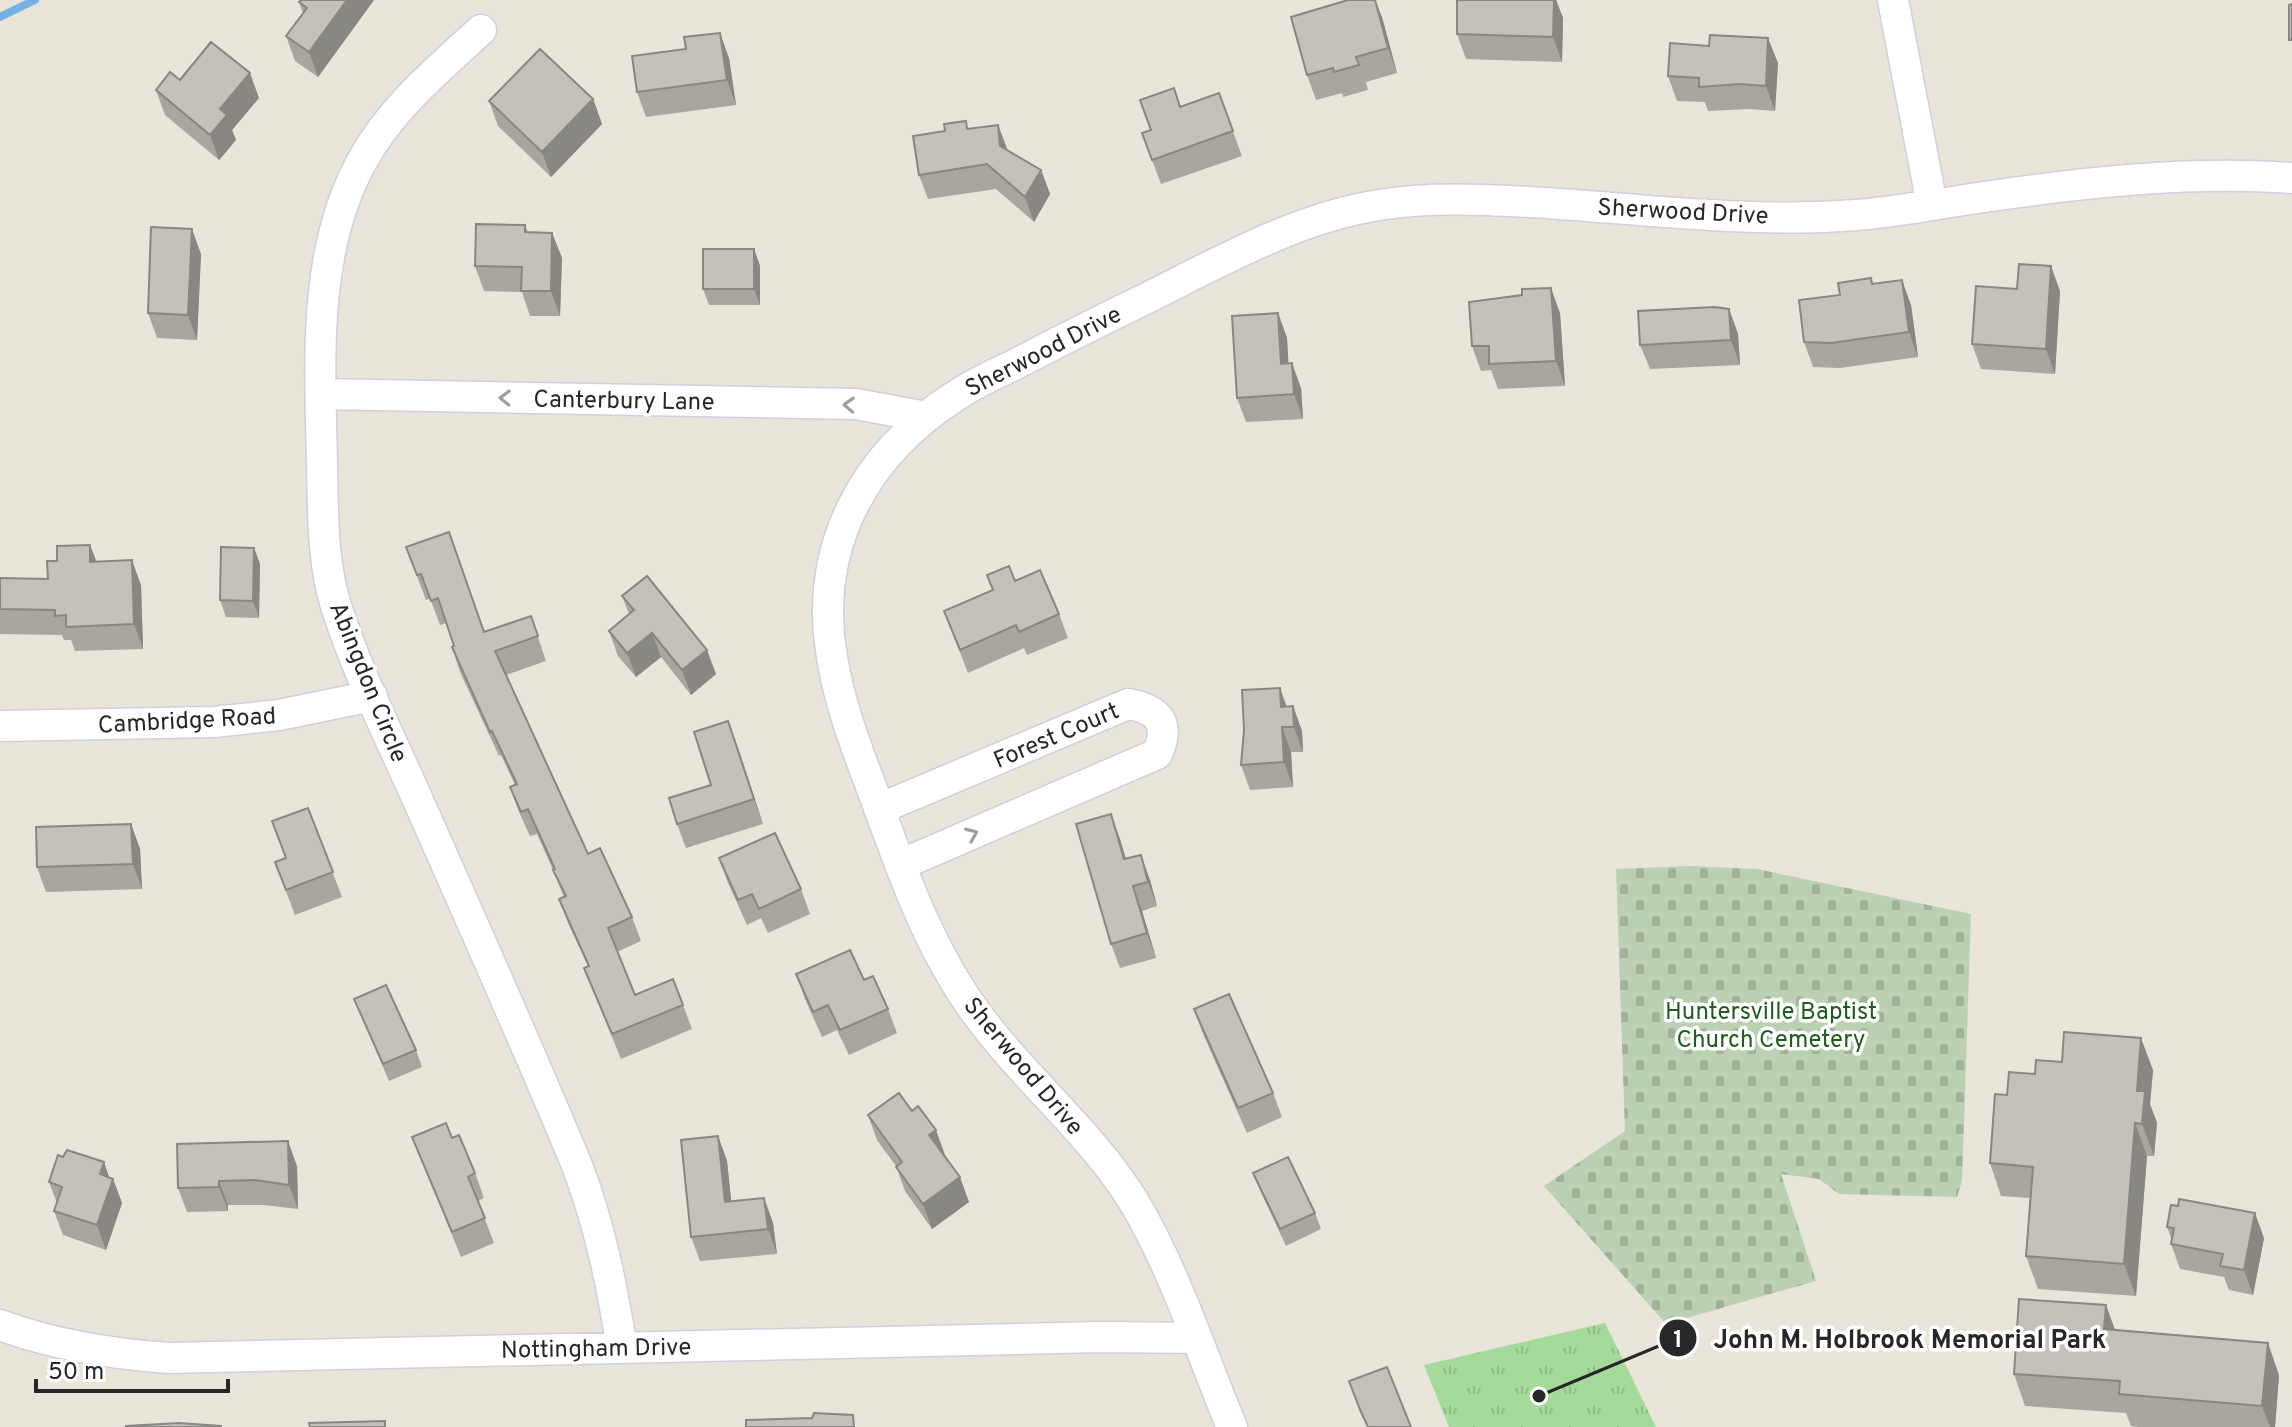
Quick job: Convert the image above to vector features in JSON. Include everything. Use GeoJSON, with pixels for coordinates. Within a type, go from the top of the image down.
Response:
{"type":"FeatureCollection","features":[{"type":"Feature","properties":{"kind":"street"},"geometry":{"type":"LineString","coordinates":[[1893,0],[1932,205]]}},
{"type":"Feature","properties":{"kind":"street","name":"Abingdon Circle"},"geometry":{"type":"LineString","coordinates":[[481,30],[407,98],[390,118],[362,161],[334,233],[325,280],[322,394],[324,524],[328,567],[336,604],[372,696],[578,1168],[599,1225],[622,1347]]}},
{"type":"Feature","properties":{"kind":"street","name":"Sherwood Drive"},"geometry":{"type":"LineString","coordinates":[[1232,1427],[1156,1245],[1133,1202],[1106,1161],[980,1019],[965,997],[926,925],[879,809],[838,689],[828,610],[829,577],[838,536],[850,509],[882,462],[926,417],[958,393],[1294,228],[1340,213],[1379,205],[1440,199],[1814,217],[1866,214],[2163,176],[2292,178]]}},
{"type":"Feature","properties":{"kind":"street","name":"Canterbury Lane"},"geometry":{"type":"LineString","coordinates":[[322,394],[856,404],[926,417]]}},
{"type":"Feature","properties":{"kind":"street","name":"Cambridge Road"},"geometry":{"type":"LineString","coordinates":[[0,726],[214,722],[279,715],[372,696]]}},
{"type":"Feature","properties":{"kind":"street","name":"Forest Court"},"geometry":{"type":"LineString","coordinates":[[879,809],[1128,704],[1145,707],[1161,720],[1165,738],[1157,754],[900,865]]}},
{"type":"Feature","properties":{"kind":"street","name":"Nottingham Drive"},"geometry":{"type":"LineString","coordinates":[[0,1325],[46,1339],[116,1354],[169,1358],[1103,1337],[1195,1338]]}},
{"type":"Feature","properties":{"kind":"green space","name":"Huntersville Baptist Church Cemetery"},"geometry":{"type":"Polygon","coordinates":[[[1691,866],[1757,869],[1971,914],[1962,1181],[1957,1197],[1839,1194],[1819,1179],[1781,1174],[1816,1281],[1666,1324],[1544,1186],[1625,1131],[1616,869],[1691,866]]]}},
{"type":"Feature","properties":{"kind":"green space"},"geometry":{"type":"Polygon","coordinates":[[[1605,1323],[1656,1427],[1449,1427],[1424,1365],[1605,1323]]]}},
{"type":"Feature","properties":{"kind":"building"},"geometry":{"type":"Polygon","coordinates":[[[347,0],[309,52],[286,36],[307,8],[299,2],[347,0]]]}},
{"type":"Feature","properties":{"kind":"building"},"geometry":{"type":"Polygon","coordinates":[[[1348,0],[1375,0],[1388,48],[1356,57],[1359,65],[1307,75],[1291,17],[1348,0]]]}},
{"type":"Feature","properties":{"kind":"building"},"geometry":{"type":"Polygon","coordinates":[[[1457,0],[1554,0],[1553,37],[1457,34],[1457,0]]]}},
{"type":"Feature","properties":{"kind":"building"},"geometry":{"type":"Polygon","coordinates":[[[2292,4],[2292,40],[2289,40],[2289,5],[2292,4]]]}},
{"type":"Feature","properties":{"kind":"building"},"geometry":{"type":"Polygon","coordinates":[[[720,33],[727,80],[637,92],[632,56],[686,49],[684,37],[720,33]]]}},
{"type":"Feature","properties":{"kind":"building"},"geometry":{"type":"Polygon","coordinates":[[[1710,35],[1768,38],[1766,86],[1699,87],[1699,78],[1668,76],[1670,43],[1709,46],[1710,35]]]}},
{"type":"Feature","properties":{"kind":"building"},"geometry":{"type":"Polygon","coordinates":[[[211,42],[250,73],[220,109],[227,115],[210,135],[156,90],[170,72],[180,80],[211,42]]]}},
{"type":"Feature","properties":{"kind":"building"},"geometry":{"type":"Polygon","coordinates":[[[540,49],[593,99],[542,152],[489,101],[540,49]]]}},
{"type":"Feature","properties":{"kind":"building"},"geometry":{"type":"Polygon","coordinates":[[[1174,88],[1180,107],[1219,93],[1233,131],[1152,160],[1142,133],[1151,130],[1140,100],[1174,88]]]}},
{"type":"Feature","properties":{"kind":"building"},"geometry":{"type":"Polygon","coordinates":[[[966,121],[967,129],[998,125],[1000,146],[1041,170],[1025,197],[987,164],[919,175],[913,136],[945,131],[944,124],[966,121]]]}},
{"type":"Feature","properties":{"kind":"building"},"geometry":{"type":"Polygon","coordinates":[[[476,224],[525,225],[525,232],[552,233],[551,291],[521,291],[522,267],[475,266],[476,224]]]}},
{"type":"Feature","properties":{"kind":"building"},"geometry":{"type":"Polygon","coordinates":[[[151,227],[192,229],[188,315],[148,313],[151,227]]]}},
{"type":"Feature","properties":{"kind":"building"},"geometry":{"type":"Polygon","coordinates":[[[703,249],[754,249],[754,289],[703,289],[703,249]]]}},
{"type":"Feature","properties":{"kind":"building"},"geometry":{"type":"Polygon","coordinates":[[[2019,264],[2051,266],[2046,349],[1972,344],[1976,286],[2017,289],[2019,264]]]}},
{"type":"Feature","properties":{"kind":"building"},"geometry":{"type":"Polygon","coordinates":[[[1871,278],[1872,284],[1902,280],[1909,332],[1831,343],[1804,342],[1799,300],[1840,295],[1838,283],[1871,278]]]}},
{"type":"Feature","properties":{"kind":"building"},"geometry":{"type":"Polygon","coordinates":[[[1551,288],[1556,361],[1489,364],[1489,346],[1472,346],[1469,302],[1522,295],[1522,289],[1551,288]]]}},
{"type":"Feature","properties":{"kind":"building"},"geometry":{"type":"Polygon","coordinates":[[[1729,309],[1731,340],[1640,345],[1638,311],[1729,309]]]}},
{"type":"Feature","properties":{"kind":"building"},"geometry":{"type":"Polygon","coordinates":[[[1278,313],[1281,364],[1292,363],[1294,394],[1237,398],[1232,316],[1278,313]]]}},
{"type":"Feature","properties":{"kind":"building"},"geometry":{"type":"Polygon","coordinates":[[[449,532],[484,632],[531,616],[538,636],[495,651],[588,854],[600,848],[632,917],[608,928],[635,995],[673,979],[683,1005],[612,1034],[584,968],[589,966],[559,899],[566,896],[555,869],[528,809],[521,812],[510,787],[517,784],[452,647],[438,598],[431,601],[406,547],[449,532]]]}},
{"type":"Feature","properties":{"kind":"building"},"geometry":{"type":"Polygon","coordinates":[[[90,545],[90,562],[132,560],[134,624],[66,627],[66,615],[55,616],[55,610],[0,609],[0,578],[48,579],[47,561],[57,561],[57,546],[90,545]]]}},
{"type":"Feature","properties":{"kind":"building"},"geometry":{"type":"Polygon","coordinates":[[[221,547],[254,548],[253,601],[220,600],[221,547]]]}},
{"type":"Feature","properties":{"kind":"building"},"geometry":{"type":"Polygon","coordinates":[[[1009,566],[1015,581],[1040,570],[1059,614],[1019,632],[1016,625],[960,650],[944,611],[993,590],[987,575],[1009,566]]]}},
{"type":"Feature","properties":{"kind":"building"},"geometry":{"type":"Polygon","coordinates":[[[647,576],[707,650],[682,670],[652,633],[627,653],[609,631],[634,610],[622,596],[647,576]]]}},
{"type":"Feature","properties":{"kind":"building"},"geometry":{"type":"Polygon","coordinates":[[[1280,688],[1281,707],[1293,706],[1294,727],[1282,727],[1284,762],[1241,765],[1244,730],[1242,690],[1280,688]]]}},
{"type":"Feature","properties":{"kind":"building"},"geometry":{"type":"Polygon","coordinates":[[[728,721],[754,799],[677,824],[669,798],[711,785],[694,732],[728,721]]]}},
{"type":"Feature","properties":{"kind":"building"},"geometry":{"type":"Polygon","coordinates":[[[308,808],[333,872],[286,890],[275,862],[286,858],[272,821],[308,808]]]}},
{"type":"Feature","properties":{"kind":"building"},"geometry":{"type":"Polygon","coordinates":[[[1111,814],[1124,859],[1141,855],[1148,882],[1133,886],[1147,933],[1111,944],[1076,824],[1111,814]]]}},
{"type":"Feature","properties":{"kind":"building"},"geometry":{"type":"Polygon","coordinates":[[[131,824],[133,864],[37,867],[36,827],[131,824]]]}},
{"type":"Feature","properties":{"kind":"building"},"geometry":{"type":"Polygon","coordinates":[[[775,833],[801,889],[759,909],[752,894],[738,900],[719,858],[775,833]]]}},
{"type":"Feature","properties":{"kind":"building"},"geometry":{"type":"Polygon","coordinates":[[[850,950],[864,980],[873,976],[888,1009],[840,1030],[828,1005],[813,1012],[796,974],[850,950]]]}},
{"type":"Feature","properties":{"kind":"building"},"geometry":{"type":"Polygon","coordinates":[[[386,985],[416,1050],[383,1064],[354,999],[386,985]]]}},
{"type":"Feature","properties":{"kind":"building"},"geometry":{"type":"Polygon","coordinates":[[[1229,994],[1273,1093],[1238,1108],[1194,1009],[1229,994]]]}},
{"type":"Feature","properties":{"kind":"building"},"geometry":{"type":"Polygon","coordinates":[[[2064,1032],[2141,1038],[2137,1091],[2145,1091],[2142,1124],[2135,1123],[2124,1264],[2026,1256],[2033,1167],[1990,1163],[1995,1094],[2007,1095],[2009,1072],[2035,1074],[2036,1060],[2062,1062],[2064,1032]]]}},
{"type":"Feature","properties":{"kind":"building"},"geometry":{"type":"Polygon","coordinates":[[[899,1093],[912,1111],[918,1106],[936,1130],[929,1135],[960,1177],[923,1204],[896,1167],[902,1162],[868,1115],[899,1093]]]}},
{"type":"Feature","properties":{"kind":"building"},"geometry":{"type":"Polygon","coordinates":[[[446,1123],[452,1138],[459,1135],[475,1173],[468,1177],[485,1218],[452,1232],[412,1137],[446,1123]]]}},
{"type":"Feature","properties":{"kind":"building"},"geometry":{"type":"Polygon","coordinates":[[[718,1136],[725,1202],[764,1198],[768,1229],[691,1237],[681,1140],[718,1136]]]}},
{"type":"Feature","properties":{"kind":"building"},"geometry":{"type":"Polygon","coordinates":[[[288,1141],[289,1185],[255,1180],[219,1181],[219,1187],[178,1188],[177,1144],[288,1141]]]}},
{"type":"Feature","properties":{"kind":"building"},"geometry":{"type":"Polygon","coordinates":[[[67,1150],[104,1162],[100,1174],[113,1179],[97,1225],[54,1211],[62,1187],[49,1182],[58,1155],[63,1157],[67,1150]]]}},
{"type":"Feature","properties":{"kind":"building"},"geometry":{"type":"Polygon","coordinates":[[[1288,1157],[1315,1213],[1280,1229],[1253,1173],[1288,1157]]]}},
{"type":"Feature","properties":{"kind":"building"},"geometry":{"type":"Polygon","coordinates":[[[2179,1199],[2255,1213],[2244,1270],[2220,1266],[2223,1254],[2171,1244],[2174,1228],[2167,1227],[2171,1205],[2178,1206],[2179,1199]]]}},
{"type":"Feature","properties":{"kind":"building"},"geometry":{"type":"Polygon","coordinates":[[[2019,1299],[2106,1305],[2104,1329],[2268,1343],[2262,1406],[2119,1394],[2120,1381],[2014,1374],[2019,1299]]]}},
{"type":"Feature","properties":{"kind":"building"},"geometry":{"type":"Polygon","coordinates":[[[1387,1367],[1411,1427],[1368,1427],[1361,1412],[1349,1381],[1387,1367]]]}},
{"type":"Feature","properties":{"kind":"building"},"geometry":{"type":"Polygon","coordinates":[[[814,1413],[853,1415],[854,1427],[746,1427],[746,1420],[812,1418],[814,1413]]]}},
{"type":"Feature","properties":{"kind":"building"},"geometry":{"type":"Polygon","coordinates":[[[385,1421],[385,1427],[310,1427],[309,1423],[385,1421]]]}},
{"type":"Feature","properties":{"kind":"building"},"geometry":{"type":"Polygon","coordinates":[[[179,1423],[221,1427],[126,1427],[126,1426],[179,1423]]]}},
{"type":"Feature","properties":{"kind":"waterway"},"geometry":{"type":"LineString","coordinates":[[0,17],[35,0]]}},
{"type":"Feature","properties":{"kind":"place","name":"John M. Holbrook Memorial Park"},"geometry":{"type":"Point","coordinates":[1539,1396]}}]}
